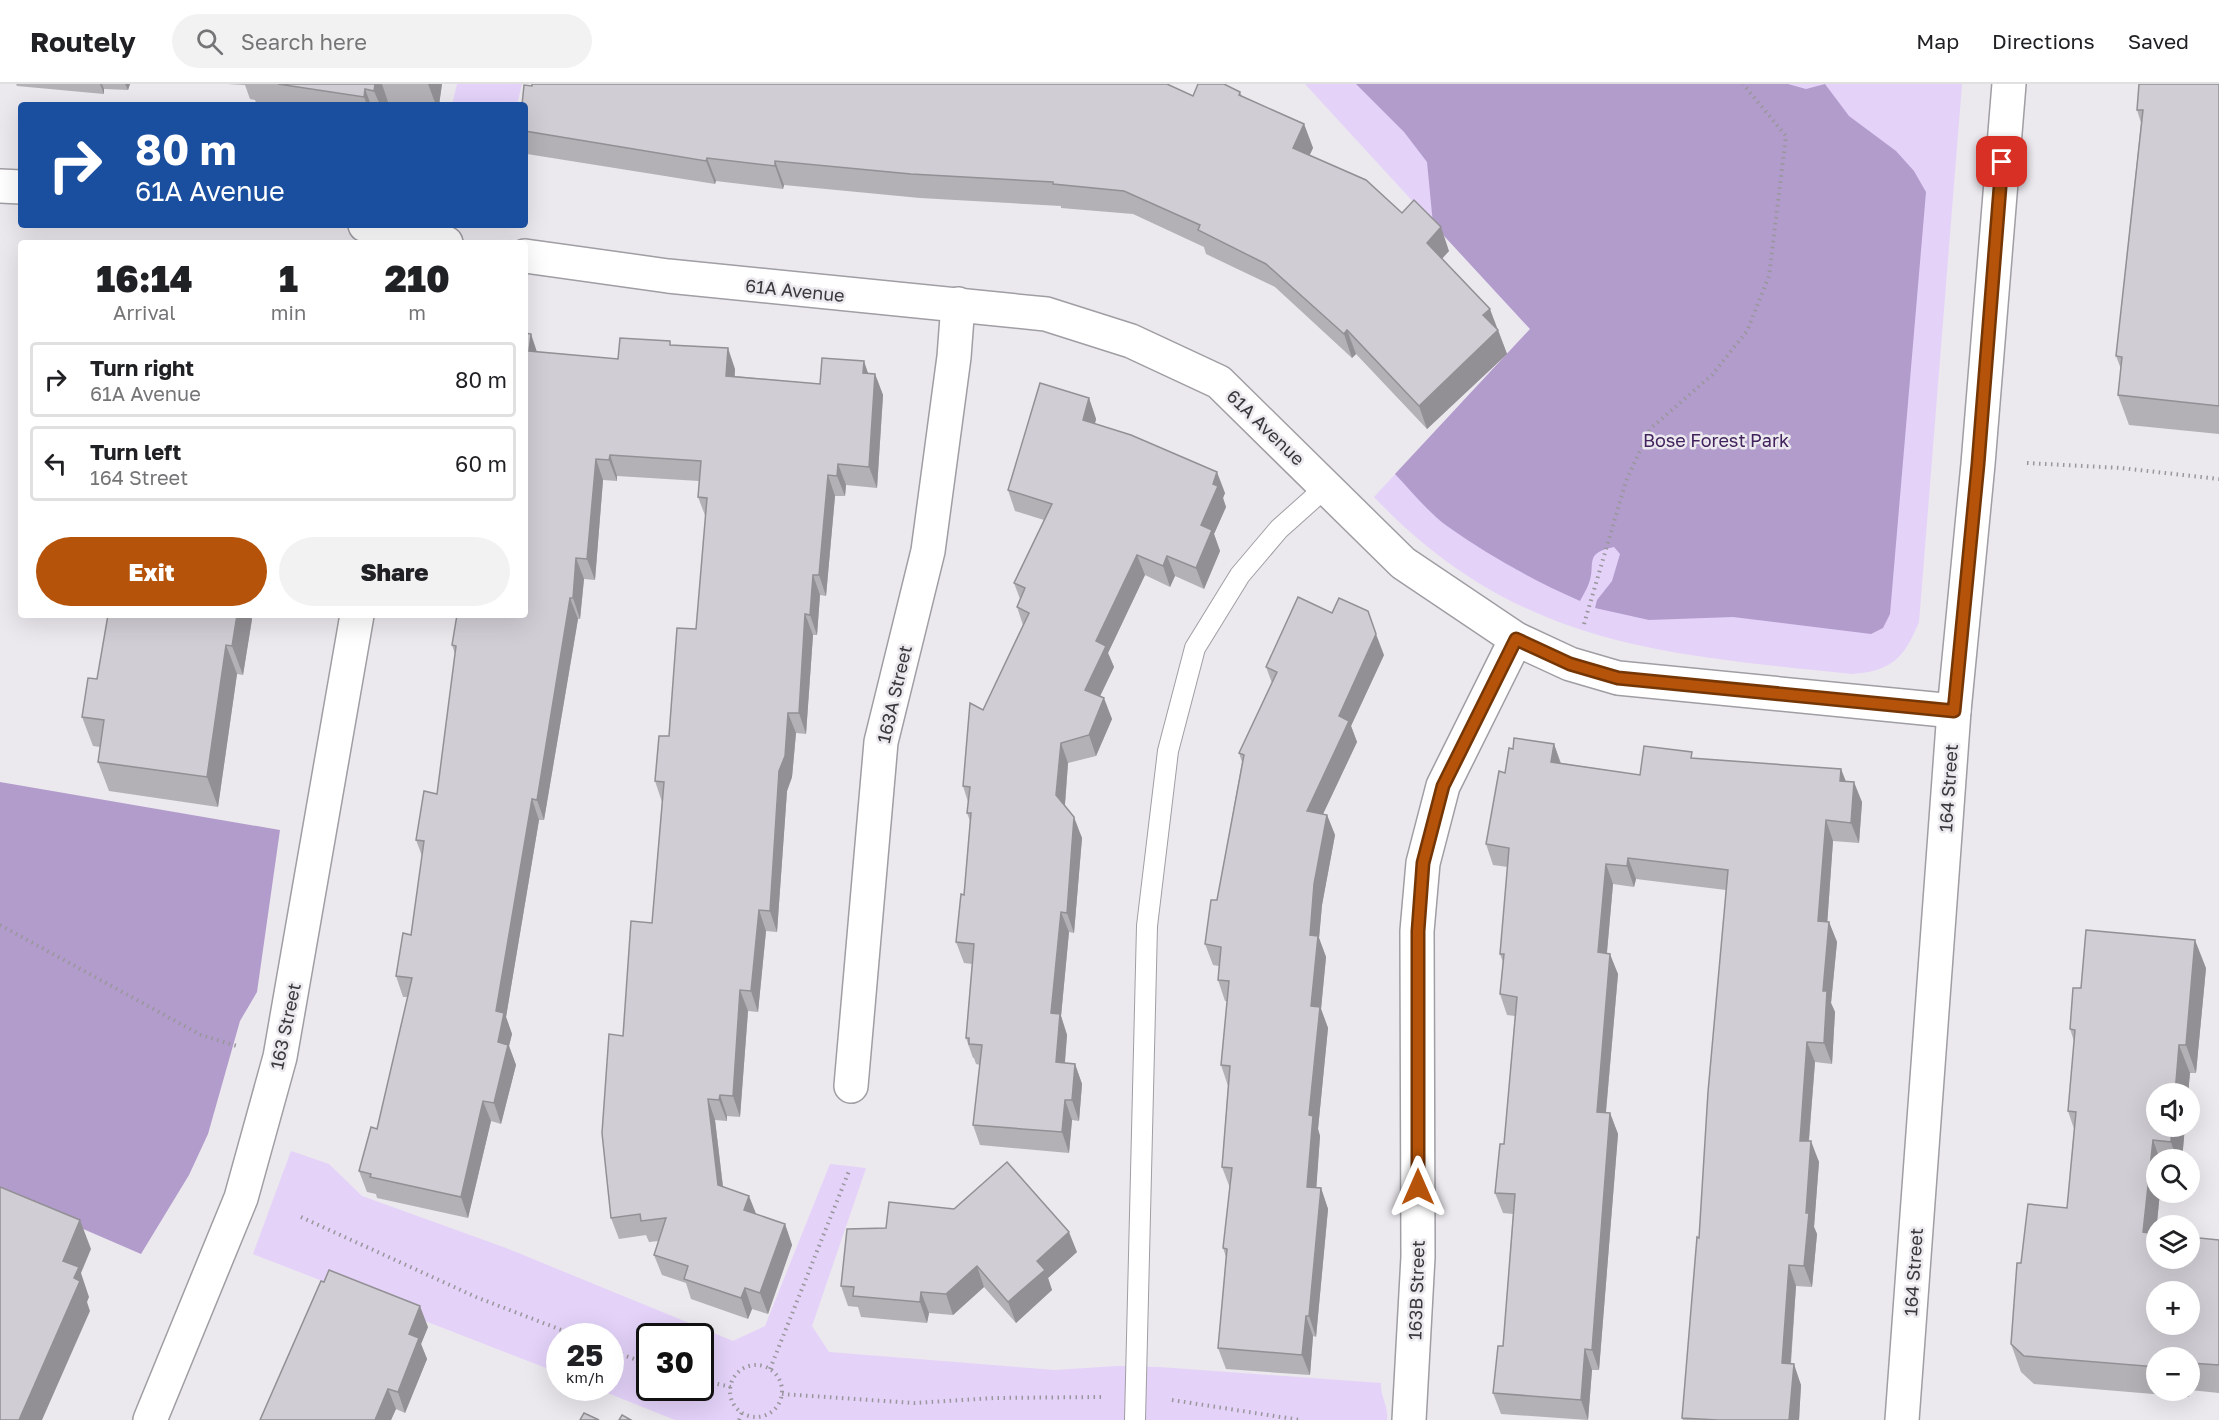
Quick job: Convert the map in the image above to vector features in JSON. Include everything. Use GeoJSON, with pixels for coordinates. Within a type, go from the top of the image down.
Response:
{"type":"FeatureCollection","features":[{"type":"Feature","properties":{"kind":"street","name":"164 Street"},"geometry":{"type":"LineString","coordinates":[[1902,1420],[1954,711],[1978,464],[2009,84]]}},
{"type":"Feature","properties":{"kind":"street"},"geometry":{"type":"LineString","coordinates":[[0,186],[18,187]]}},
{"type":"Feature","properties":{"kind":"street"},"geometry":{"type":"LineString","coordinates":[[376,228],[425,240]]}},
{"type":"Feature","properties":{"kind":"street","name":"61A Avenue"},"geometry":{"type":"LineString","coordinates":[[528,256],[704,280],[1046,314],[1131,341],[1220,382],[1403,563],[1516,639],[1570,664],[1618,678],[1954,711]]}},
{"type":"Feature","properties":{"kind":"street","name":"163A Street"},"geometry":{"type":"LineString","coordinates":[[851,1086],[882,742],[928,551],[954,357],[958,304]]}},
{"type":"Feature","properties":{"kind":"street","name":"163 Street"},"geometry":{"type":"LineString","coordinates":[[150,1420],[241,1198],[280,1057],[356,618]]}},
{"type":"Feature","properties":{"kind":"street","name":"163B Street"},"geometry":{"type":"LineString","coordinates":[[1409,1420],[1418,1257],[1418,931],[1423,863],[1443,786],[1516,639]]}},
{"type":"Feature","properties":{"kind":"lane"},"geometry":{"type":"LineString","coordinates":[[1135,1420],[1147,926],[1168,751],[1195,648],[1240,575],[1279,529],[1326,487]]}},
{"type":"Feature","properties":{"kind":"path"},"geometry":{"type":"LineString","coordinates":[[1584,624],[1626,481],[1650,429],[1712,375],[1747,331],[1769,276],[1786,136],[1743,84]]}},
{"type":"Feature","properties":{"kind":"path"},"geometry":{"type":"LineString","coordinates":[[2027,464],[2121,468],[2219,479]]}},
{"type":"Feature","properties":{"kind":"path"},"geometry":{"type":"LineString","coordinates":[[0,925],[201,1035],[244,1048]]}},
{"type":"Feature","properties":{"kind":"path"},"geometry":{"type":"LineString","coordinates":[[771,1369],[849,1171]]}},
{"type":"Feature","properties":{"kind":"path"},"geometry":{"type":"LineString","coordinates":[[301,1216],[476,1297],[546,1324]]}},
{"type":"Feature","properties":{"kind":"path"},"geometry":{"type":"LineString","coordinates":[[759,1365],[771,1369],[779,1378],[782,1394],[775,1409],[768,1414],[752,1416],[742,1412],[732,1401],[731,1387],[735,1375],[742,1369],[759,1365]]}},
{"type":"Feature","properties":{"kind":"path"},"geometry":{"type":"LineString","coordinates":[[714,1383],[731,1387]]}},
{"type":"Feature","properties":{"kind":"path"},"geometry":{"type":"LineString","coordinates":[[782,1394],[914,1403],[1074,1396],[1175,1400],[1300,1420]]}},
{"type":"Feature","properties":{"kind":"path"},"geometry":{"type":"LineString","coordinates":[[740,1420],[742,1412]]}},
{"type":"Feature","properties":{"kind":"green space"},"geometry":{"type":"Polygon","coordinates":[[[457,84],[522,84],[518,102],[453,102],[457,84]]]}},
{"type":"Feature","properties":{"kind":"green space","name":"Bose Forest Park"},"geometry":{"type":"Polygon","coordinates":[[[1305,84],[1962,84],[1919,622],[1902,653],[1887,666],[1852,674],[1716,659],[1594,634],[1537,613],[1482,585],[1427,547],[1374,497],[1530,329],[1305,84]]]}},
{"type":"Feature","properties":{"kind":"green space","name":"Bose Forest Park"},"geometry":{"type":"Polygon","coordinates":[[[1356,84],[1788,84],[1806,89],[1825,84],[1849,116],[1896,151],[1914,171],[1926,192],[1890,614],[1883,628],[1871,634],[1733,617],[1649,620],[1595,608],[1597,600],[1612,581],[1620,554],[1614,547],[1604,549],[1594,556],[1589,583],[1580,601],[1495,557],[1447,526],[1427,508],[1395,474],[1530,329],[1433,224],[1427,162],[1404,132],[1356,84]]]}},
{"type":"Feature","properties":{"kind":"green space"},"geometry":{"type":"Polygon","coordinates":[[[0,782],[280,830],[257,992],[240,1021],[208,1134],[189,1175],[141,1254],[0,1193],[0,782]]]}},
{"type":"Feature","properties":{"kind":"green space"},"geometry":{"type":"Polygon","coordinates":[[[291,1151],[329,1164],[362,1196],[506,1248],[689,1323],[636,1323],[636,1401],[714,1401],[714,1333],[733,1341],[765,1326],[830,1164],[866,1168],[812,1326],[829,1352],[1055,1370],[1117,1366],[1159,1367],[1381,1383],[1387,1420],[675,1420],[624,1400],[624,1323],[546,1323],[546,1368],[253,1254],[291,1151]]]}},
{"type":"Feature","properties":{"kind":"building"},"geometry":{"type":"Polygon","coordinates":[[[278,84],[375,84],[374,91],[365,89],[364,97],[278,84]]]}},
{"type":"Feature","properties":{"kind":"building"},"geometry":{"type":"Polygon","coordinates":[[[532,84],[1167,84],[1193,96],[1198,84],[1224,84],[1240,92],[1239,95],[1304,124],[1293,148],[1366,180],[1402,213],[1414,200],[1441,227],[1427,243],[1490,309],[1483,315],[1498,330],[1419,406],[1347,330],[1344,334],[1266,264],[1198,230],[1200,225],[1124,191],[1053,184],[1053,182],[911,174],[775,161],[775,166],[707,158],[706,161],[528,131],[528,102],[522,102],[524,85],[532,86],[532,84]]]}},
{"type":"Feature","properties":{"kind":"building"},"geometry":{"type":"Polygon","coordinates":[[[2139,84],[2219,84],[2219,406],[2118,395],[2122,357],[2116,356],[2143,110],[2137,110],[2139,84]]]}},
{"type":"Feature","properties":{"kind":"building"},"geometry":{"type":"Polygon","coordinates":[[[528,334],[531,334],[529,351],[618,359],[620,338],[670,341],[670,345],[728,348],[726,376],[820,384],[822,358],[864,361],[863,373],[875,374],[869,467],[838,464],[837,476],[828,475],[819,575],[813,575],[810,615],[805,614],[799,713],[788,713],[785,756],[779,771],[770,911],[759,910],[751,991],[740,990],[733,1096],[720,1095],[719,1100],[708,1099],[718,1185],[749,1196],[744,1210],[785,1224],[760,1293],[745,1288],[741,1298],[684,1279],[688,1266],[654,1255],[666,1218],[641,1221],[640,1214],[611,1218],[602,1133],[609,1034],[623,1036],[631,921],[652,923],[664,782],[655,781],[659,736],[669,736],[677,628],[696,629],[707,498],[698,497],[701,461],[610,455],[609,460],[596,459],[587,559],[576,558],[573,598],[570,598],[537,800],[532,799],[496,1011],[504,1013],[498,1042],[508,1045],[494,1103],[483,1101],[461,1197],[370,1177],[371,1174],[359,1171],[371,1127],[377,1129],[412,978],[396,976],[403,933],[411,935],[424,841],[416,840],[424,791],[437,794],[456,646],[452,645],[456,618],[528,618],[528,334]]]}},
{"type":"Feature","properties":{"kind":"building"},"geometry":{"type":"Polygon","coordinates":[[[1040,383],[1089,398],[1083,420],[1131,435],[1217,472],[1213,484],[1218,486],[1201,525],[1212,530],[1196,568],[1167,556],[1163,566],[1137,555],[1096,641],[1106,646],[1085,690],[1104,698],[1089,735],[1061,743],[1056,795],[1074,817],[1067,913],[1061,912],[1051,1013],[1060,1014],[1056,1062],[1075,1064],[1072,1100],[1065,1100],[1062,1132],[973,1125],[982,1045],[969,1044],[969,1038],[966,1038],[974,944],[956,942],[961,894],[964,895],[971,813],[967,813],[970,787],[963,786],[970,703],[983,710],[1029,613],[1017,607],[1025,588],[1014,583],[1052,504],[1008,490],[1040,383]]]}},
{"type":"Feature","properties":{"kind":"building"},"geometry":{"type":"Polygon","coordinates":[[[1298,597],[1332,613],[1339,598],[1368,611],[1376,634],[1339,716],[1349,721],[1307,811],[1327,815],[1314,884],[1310,935],[1318,936],[1311,1006],[1320,1007],[1309,1115],[1313,1116],[1307,1187],[1321,1188],[1309,1316],[1306,1316],[1302,1355],[1218,1348],[1227,1249],[1223,1248],[1232,1168],[1222,1167],[1230,1066],[1221,1065],[1229,981],[1218,980],[1221,947],[1205,944],[1211,900],[1217,900],[1244,755],[1239,753],[1277,672],[1266,667],[1298,597]]]}},
{"type":"Feature","properties":{"kind":"building"},"geometry":{"type":"Polygon","coordinates":[[[107,618],[237,618],[232,646],[226,645],[207,777],[98,762],[104,720],[82,717],[88,678],[97,679],[107,618]]]}},
{"type":"Feature","properties":{"kind":"building"},"geometry":{"type":"Polygon","coordinates":[[[1514,738],[1554,744],[1551,762],[1640,775],[1644,746],[1692,752],[1691,758],[1841,769],[1840,781],[1854,782],[1851,823],[1826,820],[1818,921],[1829,922],[1823,991],[1827,991],[1824,1043],[1807,1042],[1800,1141],[1811,1141],[1806,1213],[1809,1213],[1804,1266],[1789,1265],[1782,1363],[1794,1364],[1789,1420],[1682,1418],[1697,1237],[1699,1238],[1708,1092],[1728,870],[1628,858],[1627,866],[1606,864],[1598,952],[1610,954],[1597,1112],[1610,1113],[1592,1350],[1585,1349],[1581,1400],[1493,1393],[1498,1346],[1503,1346],[1515,1194],[1495,1193],[1500,1144],[1504,1144],[1517,997],[1500,994],[1504,954],[1500,954],[1509,848],[1486,844],[1499,771],[1505,773],[1509,748],[1513,749],[1514,738]]]}},
{"type":"Feature","properties":{"kind":"building"},"geometry":{"type":"Polygon","coordinates":[[[2086,930],[2195,940],[2186,1045],[2179,1045],[2176,1083],[2146,1083],[2146,1137],[2171,1137],[2171,1142],[2153,1140],[2152,1149],[2146,1149],[2146,1203],[2143,1232],[2146,1232],[2146,1269],[2200,1269],[2200,1238],[2219,1240],[2219,1365],[2200,1364],[2200,1347],[2146,1347],[2146,1366],[2024,1356],[2011,1344],[2017,1263],[2021,1263],[2028,1204],[2067,1208],[2076,1112],[2068,1111],[2075,1030],[2070,1029],[2073,988],[2081,988],[2086,930]]]}},
{"type":"Feature","properties":{"kind":"building"},"geometry":{"type":"Polygon","coordinates":[[[1007,1162],[1069,1232],[1037,1261],[1045,1270],[1008,1302],[977,1266],[946,1294],[921,1292],[920,1302],[853,1296],[854,1287],[841,1286],[847,1229],[886,1228],[889,1202],[954,1209],[1007,1162]]]}},
{"type":"Feature","properties":{"kind":"building"},"geometry":{"type":"Polygon","coordinates":[[[0,1187],[80,1220],[63,1261],[79,1267],[74,1278],[80,1281],[19,1420],[0,1420],[0,1187]]]}},
{"type":"Feature","properties":{"kind":"building"},"geometry":{"type":"Polygon","coordinates":[[[329,1270],[420,1306],[409,1334],[419,1338],[398,1392],[388,1389],[375,1420],[260,1420],[321,1281],[324,1282],[329,1270]]]}},
{"type":"Feature","properties":{"kind":"building"},"geometry":{"type":"Polygon","coordinates":[[[584,1413],[599,1420],[580,1420],[584,1413]]]}},
{"type":"Feature","properties":{"kind":"building"},"geometry":{"type":"Polygon","coordinates":[[[622,1415],[631,1420],[619,1420],[622,1415]]]}},
{"type":"Feature","properties":{"kind":"route"},"geometry":{"type":"LineString","coordinates":[[1418,1187],[1418,931],[1423,863],[1443,786],[1484,699],[1516,639],[1570,664],[1618,678],[1954,711],[1978,464],[2002,162]]}}]}
